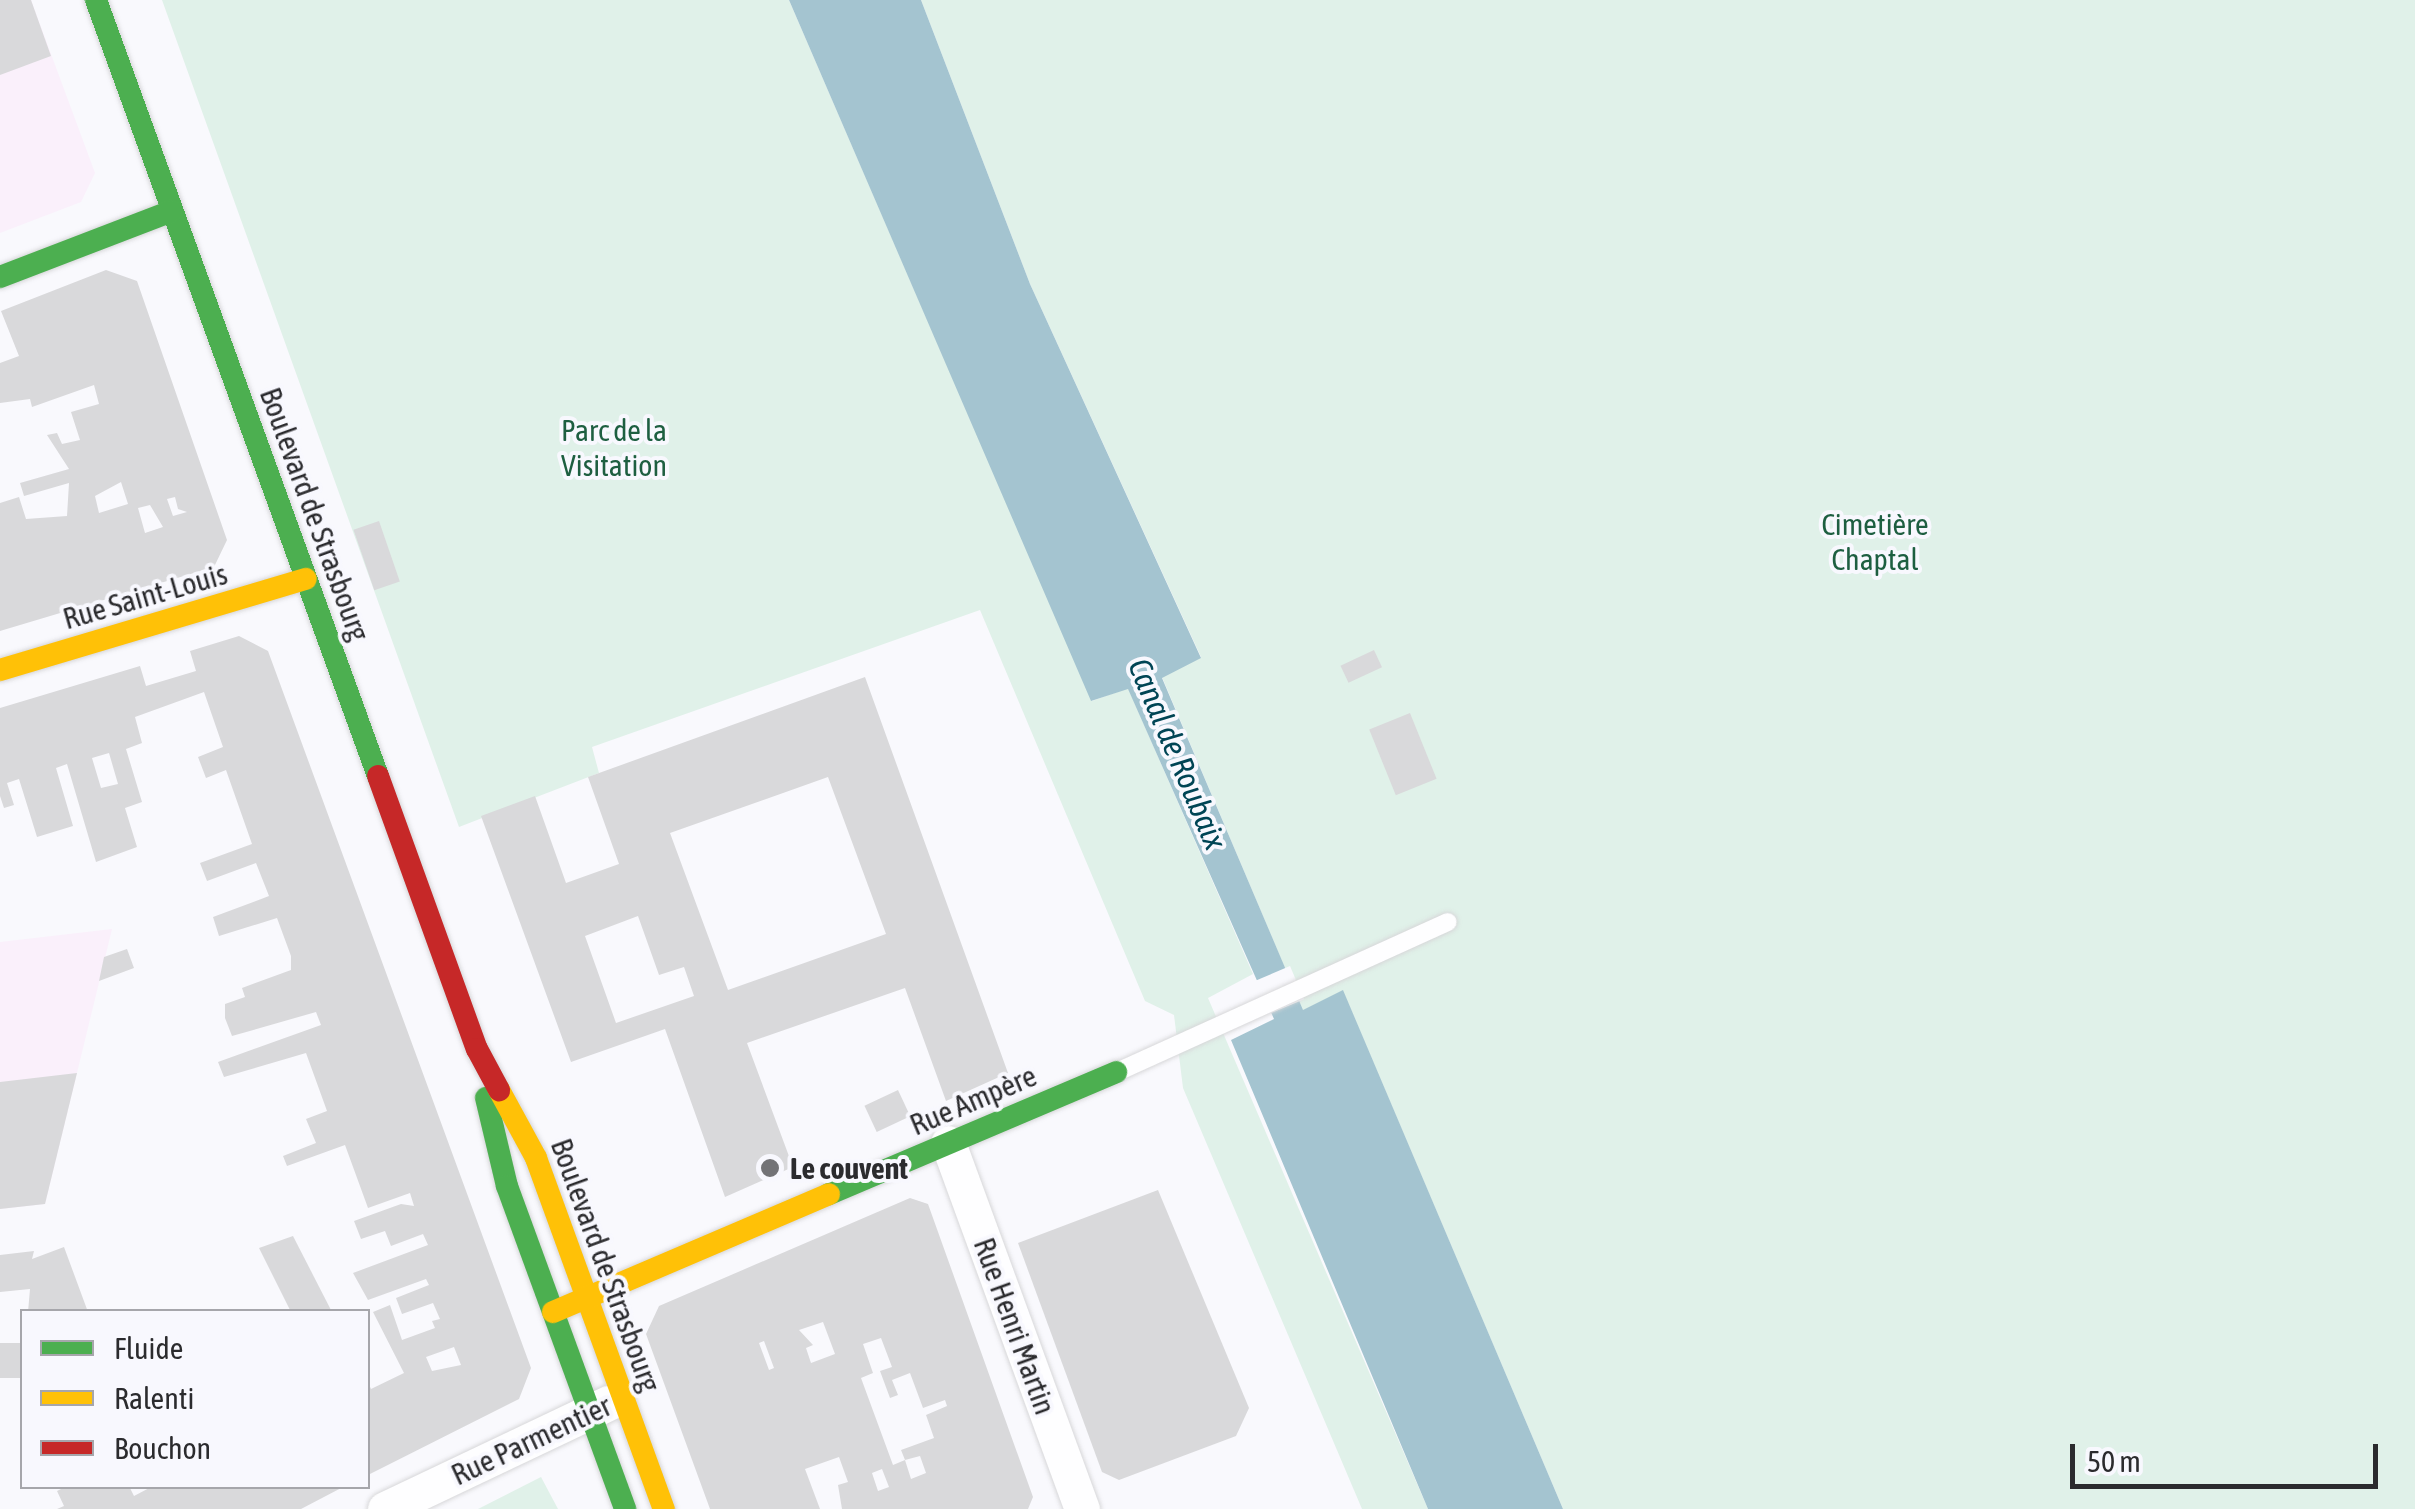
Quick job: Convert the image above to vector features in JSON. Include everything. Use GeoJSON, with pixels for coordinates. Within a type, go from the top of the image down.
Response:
{"type":"FeatureCollection","features":[{"type":"Feature","properties":{"kind":"main road","name":"Boulevard de Strasbourg"},"geometry":{"type":"LineString","coordinates":[[96,0],[477,1049],[502,1170],[625,1509]]}},
{"type":"Feature","properties":{"kind":"main road"},"geometry":{"type":"LineString","coordinates":[[0,277],[172,211]]}},
{"type":"Feature","properties":{"kind":"main road","name":"Rue Saint-Louis"},"geometry":{"type":"LineString","coordinates":[[0,670],[306,578]]}},
{"type":"Feature","properties":{"kind":"main road","name":"Boulevard de Strasbourg"},"geometry":{"type":"LineString","coordinates":[[477,1049],[529,1142],[664,1509]]}},
{"type":"Feature","properties":{"kind":"main road","name":"Rue Ampère"},"geometry":{"type":"LineString","coordinates":[[553,1312],[1116,1072]]}},
{"type":"Feature","properties":{"kind":"street","name":"Rue Henri Martin"},"geometry":{"type":"LineString","coordinates":[[948,1142],[1082,1509]]}},
{"type":"Feature","properties":{"kind":"street","name":"Rue Parmentier"},"geometry":{"type":"LineString","coordinates":[[386,1509],[589,1409],[623,1398]]}},
{"type":"Feature","properties":{"kind":"lane","name":"Rue Ampère"},"geometry":{"type":"LineString","coordinates":[[1116,1072],[1350,962],[1448,922]]}},
{"type":"Feature","properties":{"kind":"shaded area"},"geometry":{"type":"Polygon","coordinates":[[[0,0],[31,0],[95,173],[81,202],[0,233],[0,0]]]}},
{"type":"Feature","properties":{"kind":"shaded area"},"geometry":{"type":"Polygon","coordinates":[[[112,929],[45,1204],[0,1209],[0,942],[112,929]]]}},
{"type":"Feature","properties":{"kind":"green space","name":"Parc de la Visitation"},"geometry":{"type":"Polygon","coordinates":[[[162,0],[789,0],[1092,701],[1128,688],[1253,974],[1208,998],[1428,1509],[1362,1509],[1183,1088],[1174,1015],[1145,1001],[980,610],[592,747],[599,773],[459,827],[162,0]]]}},
{"type":"Feature","properties":{"kind":"green space","name":"Cimetière Chaptal"},"geometry":{"type":"Polygon","coordinates":[[[921,0],[2415,0],[2415,1509],[1563,1509],[1343,991],[1303,1011],[1162,677],[1201,657],[1030,284],[921,0]]]}},
{"type":"Feature","properties":{"kind":"green space"},"geometry":{"type":"Polygon","coordinates":[[[541,1477],[558,1509],[478,1509],[541,1477]]]}},
{"type":"Feature","properties":{"kind":"water","name":"Canal de Roubaix"},"geometry":{"type":"Polygon","coordinates":[[[789,0],[921,0],[1030,284],[1201,658],[1162,678],[1303,1010],[1343,990],[1563,1509],[1428,1509],[1231,1040],[1274,1019],[1128,689],[1091,701],[789,0]]]}},
{"type":"Feature","properties":{"kind":"pier"},"geometry":{"type":"Polygon","coordinates":[[[1290,966],[1304,999],[1265,1016],[1251,982],[1290,966]]]}},
{"type":"Feature","properties":{"kind":"building"},"geometry":{"type":"Polygon","coordinates":[[[0,0],[31,0],[51,56],[0,75],[0,0]]]}},
{"type":"Feature","properties":{"kind":"building"},"geometry":{"type":"Polygon","coordinates":[[[106,270],[137,281],[227,540],[214,567],[0,631],[0,503],[19,497],[26,519],[67,516],[69,483],[24,496],[20,483],[69,469],[47,435],[57,433],[62,444],[80,440],[71,412],[99,404],[94,385],[32,407],[30,399],[0,403],[0,363],[19,356],[1,311],[106,270]],[[121,482],[95,496],[99,513],[128,504],[121,482]],[[175,497],[167,499],[173,516],[187,512],[178,509],[175,497]],[[150,505],[138,508],[145,533],[163,527],[150,505]]]}},
{"type":"Feature","properties":{"kind":"building"},"geometry":{"type":"Polygon","coordinates":[[[379,521],[400,582],[374,590],[353,530],[379,521]]]}},
{"type":"Feature","properties":{"kind":"building"},"geometry":{"type":"Polygon","coordinates":[[[239,636],[268,651],[531,1368],[519,1399],[370,1474],[370,1387],[404,1373],[373,1312],[390,1305],[402,1340],[435,1328],[432,1321],[440,1319],[433,1303],[402,1314],[396,1298],[429,1285],[426,1279],[368,1300],[353,1273],[428,1245],[423,1234],[391,1246],[385,1231],[361,1239],[354,1221],[401,1204],[414,1206],[410,1193],[368,1208],[345,1145],[287,1166],[283,1156],[316,1143],[306,1119],[327,1111],[306,1053],[224,1077],[218,1062],[321,1025],[316,1012],[232,1036],[225,1018],[225,1004],[245,997],[242,988],[291,970],[291,956],[277,918],[219,936],[213,917],[269,896],[256,863],[207,881],[200,863],[252,844],[226,770],[206,778],[198,757],[223,747],[204,692],[135,717],[142,743],[126,749],[142,802],[125,808],[137,847],[96,862],[67,764],[56,768],[73,826],[37,837],[19,779],[7,783],[14,805],[4,808],[0,796],[0,708],[140,666],[146,686],[196,671],[190,651],[239,636]],[[109,753],[92,758],[101,788],[118,784],[109,753]],[[454,1347],[426,1357],[432,1371],[461,1365],[454,1347]]]}},
{"type":"Feature","properties":{"kind":"building"},"geometry":{"type":"Polygon","coordinates":[[[1374,650],[1382,667],[1348,683],[1340,666],[1374,650]]]}},
{"type":"Feature","properties":{"kind":"building","name":"Le couvent"},"geometry":{"type":"Polygon","coordinates":[[[865,677],[1008,1073],[946,1101],[905,988],[747,1043],[793,1167],[725,1197],[665,1029],[571,1062],[481,816],[535,796],[566,883],[619,864],[588,777],[865,677]],[[828,777],[670,833],[728,990],[886,934],[828,777]],[[638,916],[585,936],[616,1023],[694,996],[684,967],[659,975],[638,916]]]}},
{"type":"Feature","properties":{"kind":"building"},"geometry":{"type":"Polygon","coordinates":[[[1410,713],[1437,779],[1396,795],[1369,729],[1410,713]]]}},
{"type":"Feature","properties":{"kind":"building"},"geometry":{"type":"Polygon","coordinates":[[[127,949],[134,968],[99,981],[104,957],[127,949]]]}},
{"type":"Feature","properties":{"kind":"building"},"geometry":{"type":"Polygon","coordinates":[[[77,1073],[45,1204],[0,1209],[0,1082],[77,1073]]]}},
{"type":"Feature","properties":{"kind":"building"},"geometry":{"type":"Polygon","coordinates":[[[898,1090],[910,1116],[877,1132],[864,1106],[898,1090]]]}},
{"type":"Feature","properties":{"kind":"building"},"geometry":{"type":"Polygon","coordinates":[[[1158,1190],[1249,1408],[1236,1436],[1119,1480],[1102,1472],[1018,1243],[1158,1190]]]}},
{"type":"Feature","properties":{"kind":"building"},"geometry":{"type":"Polygon","coordinates":[[[910,1198],[928,1204],[1033,1497],[1028,1509],[842,1509],[838,1485],[848,1482],[839,1457],[805,1469],[820,1509],[710,1509],[646,1334],[659,1306],[910,1198]],[[823,1322],[799,1330],[813,1345],[806,1348],[811,1363],[835,1354],[823,1322]],[[881,1338],[863,1344],[873,1373],[861,1378],[893,1465],[905,1460],[901,1450],[934,1438],[926,1415],[947,1406],[945,1400],[923,1408],[910,1373],[892,1380],[898,1395],[890,1398],[880,1371],[892,1367],[881,1338]],[[764,1341],[759,1343],[769,1370],[774,1368],[764,1341]],[[920,1456],[905,1460],[911,1479],[926,1473],[920,1456]],[[882,1469],[872,1473],[878,1491],[889,1487],[882,1469]]]}},
{"type":"Feature","properties":{"kind":"building"},"geometry":{"type":"Polygon","coordinates":[[[293,1236],[330,1309],[290,1309],[259,1248],[293,1236]]]}},
{"type":"Feature","properties":{"kind":"building"},"geometry":{"type":"Polygon","coordinates":[[[64,1247],[87,1309],[28,1309],[30,1289],[0,1292],[0,1255],[34,1251],[32,1259],[64,1247]]]}},
{"type":"Feature","properties":{"kind":"building"},"geometry":{"type":"Polygon","coordinates":[[[0,1343],[20,1343],[20,1378],[0,1378],[0,1343]]]}},
{"type":"Feature","properties":{"kind":"building"},"geometry":{"type":"Polygon","coordinates":[[[130,1489],[134,1496],[147,1489],[339,1489],[301,1509],[57,1509],[64,1506],[57,1491],[130,1489]]]}},
{"type":"Feature","properties":{"kind":"traffic: fast"},"geometry":{"type":"LineString","coordinates":[[96,0],[378,776]]}},
{"type":"Feature","properties":{"kind":"traffic: fast"},"geometry":{"type":"LineString","coordinates":[[0,277],[172,211]]}},
{"type":"Feature","properties":{"kind":"traffic: fast"},"geometry":{"type":"LineString","coordinates":[[829,1194],[1116,1072]]}},
{"type":"Feature","properties":{"kind":"traffic: fast"},"geometry":{"type":"LineString","coordinates":[[486,1098],[507,1186],[625,1509]]}},
{"type":"Feature","properties":{"kind":"traffic: slow"},"geometry":{"type":"LineString","coordinates":[[0,670],[306,579]]}},
{"type":"Feature","properties":{"kind":"traffic: slow"},"geometry":{"type":"LineString","coordinates":[[499,1090],[536,1158],[664,1509]]}},
{"type":"Feature","properties":{"kind":"traffic: slow"},"geometry":{"type":"LineString","coordinates":[[553,1312],[829,1194]]}},
{"type":"Feature","properties":{"kind":"traffic: jam"},"geometry":{"type":"LineString","coordinates":[[378,776],[477,1049],[499,1090]]}},
{"type":"Feature","properties":{"kind":"place","name":"Le couvent"},"geometry":{"type":"Point","coordinates":[770,1168]}}]}
